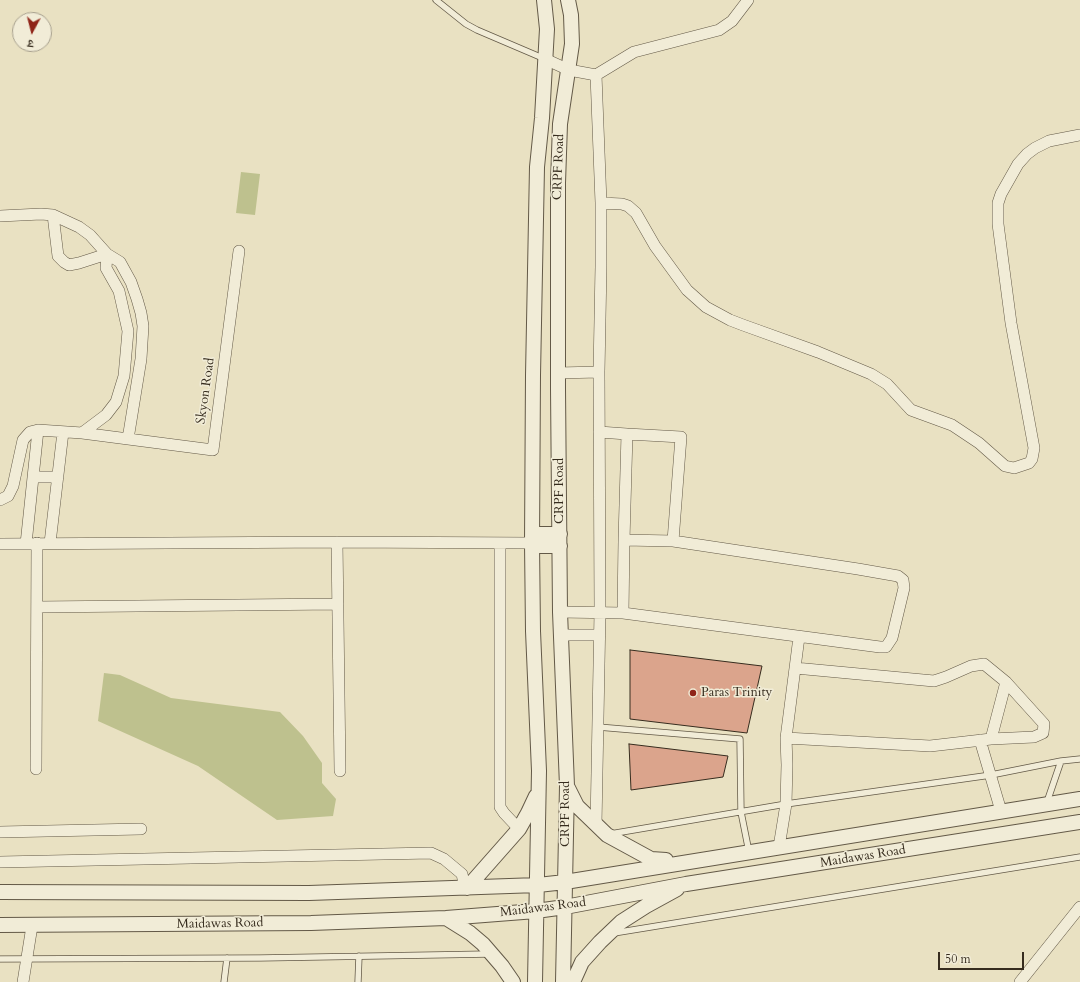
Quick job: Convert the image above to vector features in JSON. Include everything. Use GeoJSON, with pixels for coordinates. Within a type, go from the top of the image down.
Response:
{"type":"FeatureCollection","features":[{"type":"Feature","properties":{"kind":"street"},"geometry":{"type":"LineString","coordinates":[[535,982],[538,885],[538,791],[532,541],[533,324],[537,167],[542,118],[547,29],[544,0]]}},
{"type":"Feature","properties":{"kind":"street","name":"CRPF Road"},"geometry":{"type":"LineString","coordinates":[[563,982],[567,786],[560,612],[558,184],[560,124],[572,44],[571,15],[568,0]]}},
{"type":"Feature","properties":{"kind":"street"},"geometry":{"type":"LineString","coordinates":[[545,59],[569,70],[596,75],[634,52],[719,30],[732,21],[748,0]]}},
{"type":"Feature","properties":{"kind":"street"},"geometry":{"type":"LineString","coordinates":[[596,75],[601,203],[599,372],[600,612],[596,825]]}},
{"type":"Feature","properties":{"kind":"street"},"geometry":{"type":"LineString","coordinates":[[601,203],[622,204],[632,209],[636,213],[655,246],[687,290],[706,307],[743,325],[818,352],[871,374],[887,384],[911,410],[952,425],[979,443],[1005,466],[1014,468],[1029,463],[1032,459],[1034,448],[1011,323],[998,224],[998,203],[1001,194],[1018,164],[1026,154],[1034,148],[1049,141],[1080,135]]}},
{"type":"Feature","properties":{"kind":"street"},"geometry":{"type":"LineString","coordinates":[[0,216],[41,214],[53,216],[79,227],[99,244],[107,254],[120,262],[131,282],[141,313],[143,338],[128,439]]}},
{"type":"Feature","properties":{"kind":"street"},"geometry":{"type":"LineString","coordinates":[[53,216],[58,256],[64,262],[70,265],[107,254]]}},
{"type":"Feature","properties":{"kind":"street","name":"Skyon Road"},"geometry":{"type":"LineString","coordinates":[[38,430],[82,433],[212,450],[239,251]]}},
{"type":"Feature","properties":{"kind":"street"},"geometry":{"type":"LineString","coordinates":[[82,433],[106,415],[116,402],[124,376],[128,331],[119,291],[106,268],[107,254]]}},
{"type":"Feature","properties":{"kind":"street"},"geometry":{"type":"LineString","coordinates":[[558,373],[599,372]]}},
{"type":"Feature","properties":{"kind":"street"},"geometry":{"type":"LineString","coordinates":[[0,500],[8,496],[13,486],[24,440],[30,432],[38,430],[26,544]]}},
{"type":"Feature","properties":{"kind":"street"},"geometry":{"type":"LineString","coordinates":[[50,543],[63,432]]}},
{"type":"Feature","properties":{"kind":"street"},"geometry":{"type":"LineString","coordinates":[[599,432],[681,437],[673,541]]}},
{"type":"Feature","properties":{"kind":"street"},"geometry":{"type":"LineString","coordinates":[[623,613],[627,434]]}},
{"type":"Feature","properties":{"kind":"street"},"geometry":{"type":"LineString","coordinates":[[33,477],[58,477]]}},
{"type":"Feature","properties":{"kind":"street"},"geometry":{"type":"LineString","coordinates":[[0,544],[337,542],[500,543],[560,540]]}},
{"type":"Feature","properties":{"kind":"street"},"geometry":{"type":"LineString","coordinates":[[560,612],[623,613],[880,647],[886,646],[892,638],[904,588],[903,580],[898,576],[858,568],[673,541],[624,540]]}},
{"type":"Feature","properties":{"kind":"street"},"geometry":{"type":"LineString","coordinates":[[337,542],[340,771]]}},
{"type":"Feature","properties":{"kind":"street"},"geometry":{"type":"LineString","coordinates":[[36,769],[37,543]]}},
{"type":"Feature","properties":{"kind":"street"},"geometry":{"type":"LineString","coordinates":[[500,543],[500,808],[519,829]]}},
{"type":"Feature","properties":{"kind":"street"},"geometry":{"type":"LineString","coordinates":[[37,607],[338,604]]}},
{"type":"Feature","properties":{"kind":"street"},"geometry":{"type":"LineString","coordinates":[[561,635],[599,635]]}},
{"type":"Feature","properties":{"kind":"street"},"geometry":{"type":"LineString","coordinates":[[779,847],[786,804],[786,738],[799,637]]}},
{"type":"Feature","properties":{"kind":"street"},"geometry":{"type":"LineString","coordinates":[[786,738],[930,746],[986,739],[1034,737],[1043,733],[1044,724],[1006,682],[984,664],[971,666],[934,681],[795,668]]}},
{"type":"Feature","properties":{"kind":"street"},"geometry":{"type":"LineString","coordinates":[[1001,811],[991,775],[986,739],[1006,682]]}},
{"type":"Feature","properties":{"kind":"street"},"geometry":{"type":"LineString","coordinates":[[567,786],[577,806],[607,835],[651,859],[686,862]]}},
{"type":"Feature","properties":{"kind":"street"},"geometry":{"type":"LineString","coordinates":[[466,888],[519,829],[538,791]]}},
{"type":"Feature","properties":{"kind":"street","name":"Maidawas Road"},"geometry":{"type":"LineString","coordinates":[[0,892],[309,893],[538,885],[565,882],[1080,799]]}},
{"type":"Feature","properties":{"kind":"street","name":"Maidawas Road"},"geometry":{"type":"LineString","coordinates":[[0,925],[32,926],[311,923],[446,918],[536,911],[686,884],[1080,822]]}},
{"type":"Feature","properties":{"kind":"street"},"geometry":{"type":"LineString","coordinates":[[0,832],[142,829]]}},
{"type":"Feature","properties":{"kind":"street"},"geometry":{"type":"LineString","coordinates":[[0,862],[431,853],[444,859],[462,874],[466,888]]}},
{"type":"Feature","properties":{"kind":"street"},"geometry":{"type":"LineString","coordinates":[[573,982],[582,962],[621,922],[686,884]]}},
{"type":"Feature","properties":{"kind":"street"},"geometry":{"type":"LineString","coordinates":[[1020,982],[1080,907]]}},
{"type":"Feature","properties":{"kind":"street"},"geometry":{"type":"LineString","coordinates":[[446,918],[470,933],[502,966],[513,982]]}},
{"type":"Feature","properties":{"kind":"street"},"geometry":{"type":"LineString","coordinates":[[23,982],[28,959],[32,926]]}},
{"type":"Feature","properties":{"kind":"lane"},"geometry":{"type":"LineString","coordinates":[[436,0],[466,24],[477,30],[545,59]]}},
{"type":"Feature","properties":{"kind":"lane"},"geometry":{"type":"LineString","coordinates":[[598,727],[740,739],[741,812],[749,852]]}},
{"type":"Feature","properties":{"kind":"lane"},"geometry":{"type":"LineString","coordinates":[[607,835],[786,804],[991,775],[1061,761],[1080,759]]}},
{"type":"Feature","properties":{"kind":"lane"},"geometry":{"type":"LineString","coordinates":[[1046,804],[1061,761]]}},
{"type":"Feature","properties":{"kind":"lane"},"geometry":{"type":"LineString","coordinates":[[608,934],[1080,857]]}},
{"type":"Feature","properties":{"kind":"lane"},"geometry":{"type":"LineString","coordinates":[[0,959],[227,958],[491,954]]}},
{"type":"Feature","properties":{"kind":"lane"},"geometry":{"type":"LineString","coordinates":[[358,982],[359,956]]}},
{"type":"Feature","properties":{"kind":"lane"},"geometry":{"type":"LineString","coordinates":[[224,982],[227,958]]}},
{"type":"Feature","properties":{"kind":"green space"},"geometry":{"type":"Polygon","coordinates":[[[241,172],[260,174],[255,215],[236,213],[241,172]]]}},
{"type":"Feature","properties":{"kind":"green space"},"geometry":{"type":"Polygon","coordinates":[[[104,673],[120,675],[171,698],[280,712],[303,736],[322,763],[322,783],[336,799],[333,816],[277,820],[198,766],[98,721],[104,673]]]}},
{"type":"Feature","properties":{"kind":"building","name":"Paras Trinity"},"geometry":{"type":"Polygon","coordinates":[[[630,650],[762,666],[747,733],[630,719],[630,650]]]}},
{"type":"Feature","properties":{"kind":"building"},"geometry":{"type":"Polygon","coordinates":[[[629,744],[728,756],[723,777],[631,790],[629,744]]]}},
{"type":"Feature","properties":{"kind":"place","name":"Paras Trinity"},"geometry":{"type":"Point","coordinates":[693,693]}}]}
